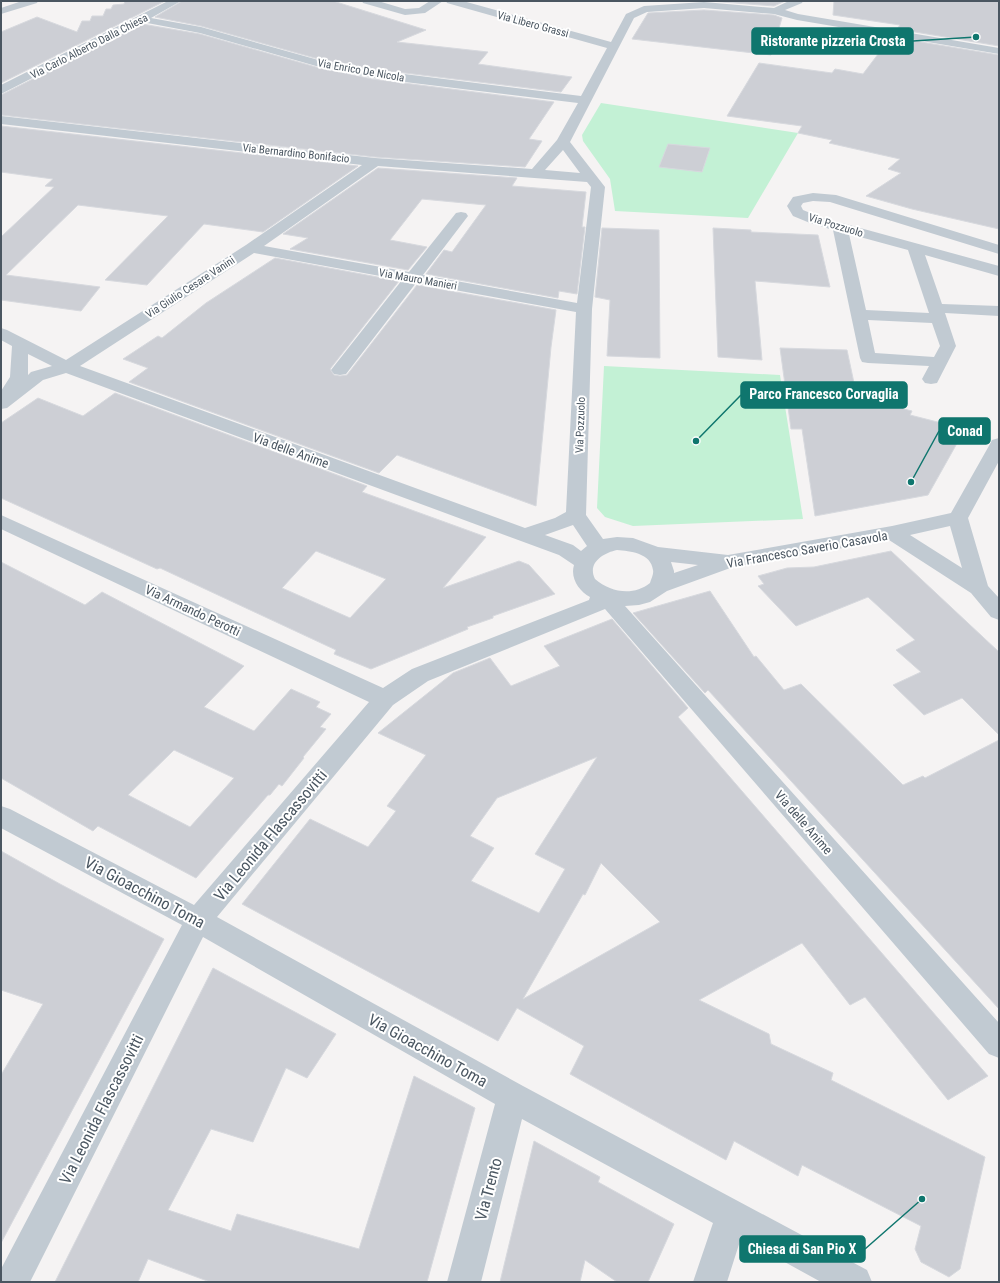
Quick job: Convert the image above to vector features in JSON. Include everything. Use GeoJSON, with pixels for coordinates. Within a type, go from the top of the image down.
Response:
{"type":"FeatureCollection","features":[{"type":"Feature","properties":{"kind":"street"},"geometry":{"type":"LineString","coordinates":[[1,11],[33,1]]}},
{"type":"Feature","properties":{"kind":"street","name":"Via Carlo Alberto Dalla Chiesa"},"geometry":{"type":"LineString","coordinates":[[1,90],[176,1]]}},
{"type":"Feature","properties":{"kind":"street"},"geometry":{"type":"LineString","coordinates":[[367,1],[387,3],[405,12],[421,11],[438,1]]}},
{"type":"Feature","properties":{"kind":"street","name":"Via Libero Grassi"},"geometry":{"type":"LineString","coordinates":[[451,1],[614,46]]}},
{"type":"Feature","properties":{"kind":"street"},"geometry":{"type":"LineString","coordinates":[[775,11],[798,1]]}},
{"type":"Feature","properties":{"kind":"street"},"geometry":{"type":"LineString","coordinates":[[535,174],[563,142],[630,16],[644,9],[704,6],[741,7],[775,11],[797,17],[999,51]]}},
{"type":"Feature","properties":{"kind":"street","name":"Via Enrico De Nicola"},"geometry":{"type":"LineString","coordinates":[[141,19],[201,30],[320,64],[372,74],[585,100]]}},
{"type":"Feature","properties":{"kind":"street","name":"Via Bernardino Bonifacio"},"geometry":{"type":"LineString","coordinates":[[1,120],[375,162],[592,178]]}},
{"type":"Feature","properties":{"kind":"street"},"geometry":{"type":"LineString","coordinates":[[563,142],[592,178]]}},
{"type":"Feature","properties":{"kind":"street","name":"Via Giulio Cesare Vanini"},"geometry":{"type":"LineString","coordinates":[[2,403],[54,383],[66,368],[251,248],[375,162]]}},
{"type":"Feature","properties":{"kind":"street","name":"Via Pozzuolo"},"geometry":{"type":"LineString","coordinates":[[576,514],[584,309],[598,187],[592,178]]}},
{"type":"Feature","properties":{"kind":"street","name":"Via Pozzuolo"},"geometry":{"type":"LineString","coordinates":[[998,274],[915,248],[816,220],[798,213],[794,206],[798,200],[813,197],[831,198],[999,250]]}},
{"type":"Feature","properties":{"kind":"street"},"geometry":{"type":"LineString","coordinates":[[340,370],[461,216]]}},
{"type":"Feature","properties":{"kind":"street"},"geometry":{"type":"LineString","coordinates":[[840,227],[868,358],[940,362]]}},
{"type":"Feature","properties":{"kind":"street","name":"Via Mauro Manieri"},"geometry":{"type":"LineString","coordinates":[[251,248],[584,309]]}},
{"type":"Feature","properties":{"kind":"street"},"geometry":{"type":"LineString","coordinates":[[915,248],[948,346],[931,379]]}},
{"type":"Feature","properties":{"kind":"street"},"geometry":{"type":"LineString","coordinates":[[858,315],[999,310]]}},
{"type":"Feature","properties":{"kind":"street","name":"Via delle Anime"},"geometry":{"type":"LineString","coordinates":[[1,333],[66,368],[566,550],[591,555]]}},
{"type":"Feature","properties":{"kind":"street"},"geometry":{"type":"LineString","coordinates":[[2,403],[19,377],[20,344]]}},
{"type":"Feature","properties":{"kind":"street"},"geometry":{"type":"LineString","coordinates":[[978,588],[958,518],[999,444]]}},
{"type":"Feature","properties":{"kind":"street"},"geometry":{"type":"LineString","coordinates":[[524,535],[562,523],[576,514],[591,555]]}},
{"type":"Feature","properties":{"kind":"street","name":"Via Francesco Saverio Casavola"},"geometry":{"type":"LineString","coordinates":[[608,596],[628,599],[641,597],[652,593],[660,586],[730,561],[892,533],[958,518]]}},
{"type":"Feature","properties":{"kind":"street","name":"Via Armando Perotti"},"geometry":{"type":"LineString","coordinates":[[1,521],[385,699]]}},
{"type":"Feature","properties":{"kind":"street"},"geometry":{"type":"LineString","coordinates":[[892,533],[978,588],[999,612]]}},
{"type":"Feature","properties":{"kind":"street"},"geometry":{"type":"LineString","coordinates":[[608,596],[592,588],[585,580],[582,570],[591,555],[608,544],[627,544],[645,548],[655,554],[662,561],[665,570],[665,578],[660,586]]}},
{"type":"Feature","properties":{"kind":"street"},"geometry":{"type":"LineString","coordinates":[[655,554],[730,561]]}},
{"type":"Feature","properties":{"kind":"street","name":"Via delle Anime"},"geometry":{"type":"LineString","coordinates":[[608,596],[615,608],[999,1044]]}},
{"type":"Feature","properties":{"kind":"street","name":"Via Leonida Flascassovitti"},"geometry":{"type":"LineString","coordinates":[[12,1282],[198,920],[385,699],[420,675],[597,605],[608,596]]}},
{"type":"Feature","properties":{"kind":"street","name":"Via Gioacchino Toma"},"geometry":{"type":"LineString","coordinates":[[1,816],[198,920],[512,1097],[855,1282]]}},
{"type":"Feature","properties":{"kind":"street","name":"Via Trento"},"geometry":{"type":"LineString","coordinates":[[464,1282],[512,1097]]}},
{"type":"Feature","properties":{"kind":"street"},"geometry":{"type":"LineString","coordinates":[[710,1282],[732,1216]]}},
{"type":"Feature","properties":{"kind":"green space"},"geometry":{"type":"Polygon","coordinates":[[[601,103],[798,133],[748,218],[615,211],[610,179],[583,141],[582,135],[601,103]]]}},
{"type":"Feature","properties":{"kind":"green space"},"geometry":{"type":"Polygon","coordinates":[[[604,366],[780,375],[803,519],[633,526],[605,517],[597,508],[604,366]]]}},
{"type":"Feature","properties":{"kind":"building"},"geometry":{"type":"Polygon","coordinates":[[[125,1],[165,1],[1,83],[1,32],[37,17],[77,32],[82,21],[90,21],[92,16],[103,16],[106,9],[111,9],[113,5],[124,4],[125,1]]]}},
{"type":"Feature","properties":{"kind":"building"},"geometry":{"type":"Polygon","coordinates":[[[182,1],[333,1],[426,30],[397,42],[488,52],[478,64],[572,77],[561,92],[372,69],[322,60],[201,26],[155,17],[182,1]]]}},
{"type":"Feature","properties":{"kind":"building"},"geometry":{"type":"Polygon","coordinates":[[[710,1],[785,1],[774,6],[710,1]]]}},
{"type":"Feature","properties":{"kind":"building"},"geometry":{"type":"Polygon","coordinates":[[[834,1],[999,1],[999,46],[897,29],[900,25],[833,15],[834,1]]]}},
{"type":"Feature","properties":{"kind":"building"},"geometry":{"type":"Polygon","coordinates":[[[704,10],[774,15],[782,18],[771,55],[632,39],[648,13],[704,10]]]}},
{"type":"Feature","properties":{"kind":"building"},"geometry":{"type":"Polygon","coordinates":[[[142,24],[200,34],[316,67],[372,79],[554,102],[529,139],[542,141],[525,167],[375,157],[1,115],[1,95],[142,24]]]}},
{"type":"Feature","properties":{"kind":"building"},"geometry":{"type":"Polygon","coordinates":[[[891,37],[999,55],[999,229],[912,209],[866,196],[901,173],[888,169],[900,159],[829,143],[832,140],[798,133],[802,126],[727,116],[759,63],[832,73],[835,69],[863,74],[891,37]]]}},
{"type":"Feature","properties":{"kind":"building"},"geometry":{"type":"Polygon","coordinates":[[[1,126],[358,166],[263,232],[204,224],[147,285],[105,280],[168,216],[78,205],[6,275],[100,287],[81,311],[1,300],[1,237],[54,187],[45,186],[53,179],[1,172],[1,126]]]}},
{"type":"Feature","properties":{"kind":"building"},"geometry":{"type":"Polygon","coordinates":[[[668,144],[710,148],[702,172],[659,167],[668,144]]]}},
{"type":"Feature","properties":{"kind":"building"},"geometry":{"type":"Polygon","coordinates":[[[378,168],[517,178],[512,186],[586,192],[582,227],[585,227],[577,294],[559,291],[558,298],[426,274],[444,250],[452,252],[486,205],[422,199],[390,240],[427,247],[408,270],[290,249],[308,238],[283,234],[378,168]]]}},
{"type":"Feature","properties":{"kind":"building"},"geometry":{"type":"Polygon","coordinates":[[[602,228],[659,230],[660,358],[607,356],[610,300],[595,297],[602,228]]]}},
{"type":"Feature","properties":{"kind":"building"},"geometry":{"type":"Polygon","coordinates":[[[713,228],[751,230],[751,232],[818,235],[830,287],[755,281],[762,360],[718,357],[713,228]]]}},
{"type":"Feature","properties":{"kind":"building"},"geometry":{"type":"Polygon","coordinates":[[[275,258],[399,281],[330,369],[334,375],[347,375],[417,285],[556,310],[551,347],[536,506],[397,455],[379,473],[129,382],[148,368],[123,359],[158,336],[162,338],[206,303],[275,258]]]}},
{"type":"Feature","properties":{"kind":"building"},"geometry":{"type":"Polygon","coordinates":[[[780,348],[847,350],[857,397],[912,411],[910,415],[965,429],[928,495],[815,516],[802,429],[791,429],[780,348]]]}},
{"type":"Feature","properties":{"kind":"building"},"geometry":{"type":"Polygon","coordinates":[[[115,393],[367,486],[362,492],[486,537],[443,588],[519,561],[529,565],[555,594],[493,616],[493,618],[467,627],[468,629],[371,669],[334,654],[336,650],[160,568],[157,569],[1,498],[1,423],[38,398],[83,416],[115,393]],[[316,551],[282,588],[350,618],[386,579],[316,551]]]}},
{"type":"Feature","properties":{"kind":"building"},"geometry":{"type":"Polygon","coordinates":[[[891,551],[999,652],[999,735],[962,698],[924,715],[893,685],[921,672],[896,650],[915,640],[868,597],[796,626],[758,586],[764,584],[758,576],[787,568],[814,567],[891,551]]]}},
{"type":"Feature","properties":{"kind":"building"},"geometry":{"type":"Polygon","coordinates":[[[1,562],[85,605],[102,592],[244,666],[204,707],[254,731],[291,689],[320,702],[316,707],[331,714],[320,727],[326,729],[282,786],[279,784],[270,795],[268,795],[196,878],[98,826],[93,831],[1,778],[1,562]],[[174,750],[128,795],[190,827],[234,778],[174,750]]]}},
{"type":"Feature","properties":{"kind":"building"},"geometry":{"type":"Polygon","coordinates":[[[710,591],[754,657],[756,656],[784,690],[801,684],[903,785],[923,776],[925,778],[999,740],[999,1009],[708,690],[705,693],[633,613],[710,591]]]}},
{"type":"Feature","properties":{"kind":"building"},"geometry":{"type":"Polygon","coordinates":[[[612,619],[688,708],[678,717],[988,1076],[948,1100],[865,997],[850,1005],[802,943],[699,1000],[769,1034],[771,1044],[833,1073],[831,1080],[985,1157],[960,1269],[949,1277],[921,1262],[915,1249],[921,1226],[802,1165],[798,1176],[734,1141],[726,1160],[570,1074],[584,1046],[517,1008],[498,1041],[242,904],[310,819],[368,847],[396,811],[387,806],[426,755],[378,733],[453,673],[490,658],[511,686],[560,666],[544,646],[612,619]],[[597,757],[497,798],[470,836],[494,848],[471,881],[539,913],[565,869],[535,854],[597,757]],[[601,863],[585,895],[583,894],[523,999],[660,922],[601,863]]]}},
{"type":"Feature","properties":{"kind":"building"},"geometry":{"type":"Polygon","coordinates":[[[1,851],[164,939],[1,1243],[1,1075],[43,1004],[1,990],[1,851]]]}},
{"type":"Feature","properties":{"kind":"building"},"geometry":{"type":"Polygon","coordinates":[[[213,968],[336,1034],[307,1078],[286,1068],[253,1142],[211,1129],[168,1210],[231,1231],[237,1214],[359,1249],[414,1076],[475,1108],[427,1282],[210,1282],[148,1259],[138,1282],[55,1282],[213,968]]]}},
{"type":"Feature","properties":{"kind":"building"},"geometry":{"type":"Polygon","coordinates":[[[534,1141],[600,1177],[598,1182],[674,1224],[648,1282],[617,1282],[585,1260],[580,1282],[500,1282],[534,1141]]]}},
{"type":"Feature","properties":{"kind":"place","name":"Ristorante pizzeria Crosta"},"geometry":{"type":"Point","coordinates":[976,37]}},
{"type":"Feature","properties":{"kind":"place","name":"Parco Francesco Corvaglia"},"geometry":{"type":"Point","coordinates":[696,441]}},
{"type":"Feature","properties":{"kind":"place","name":"Conad"},"geometry":{"type":"Point","coordinates":[911,482]}},
{"type":"Feature","properties":{"kind":"place","name":"Chiesa di San Pio X"},"geometry":{"type":"Point","coordinates":[922,1199]}}]}
